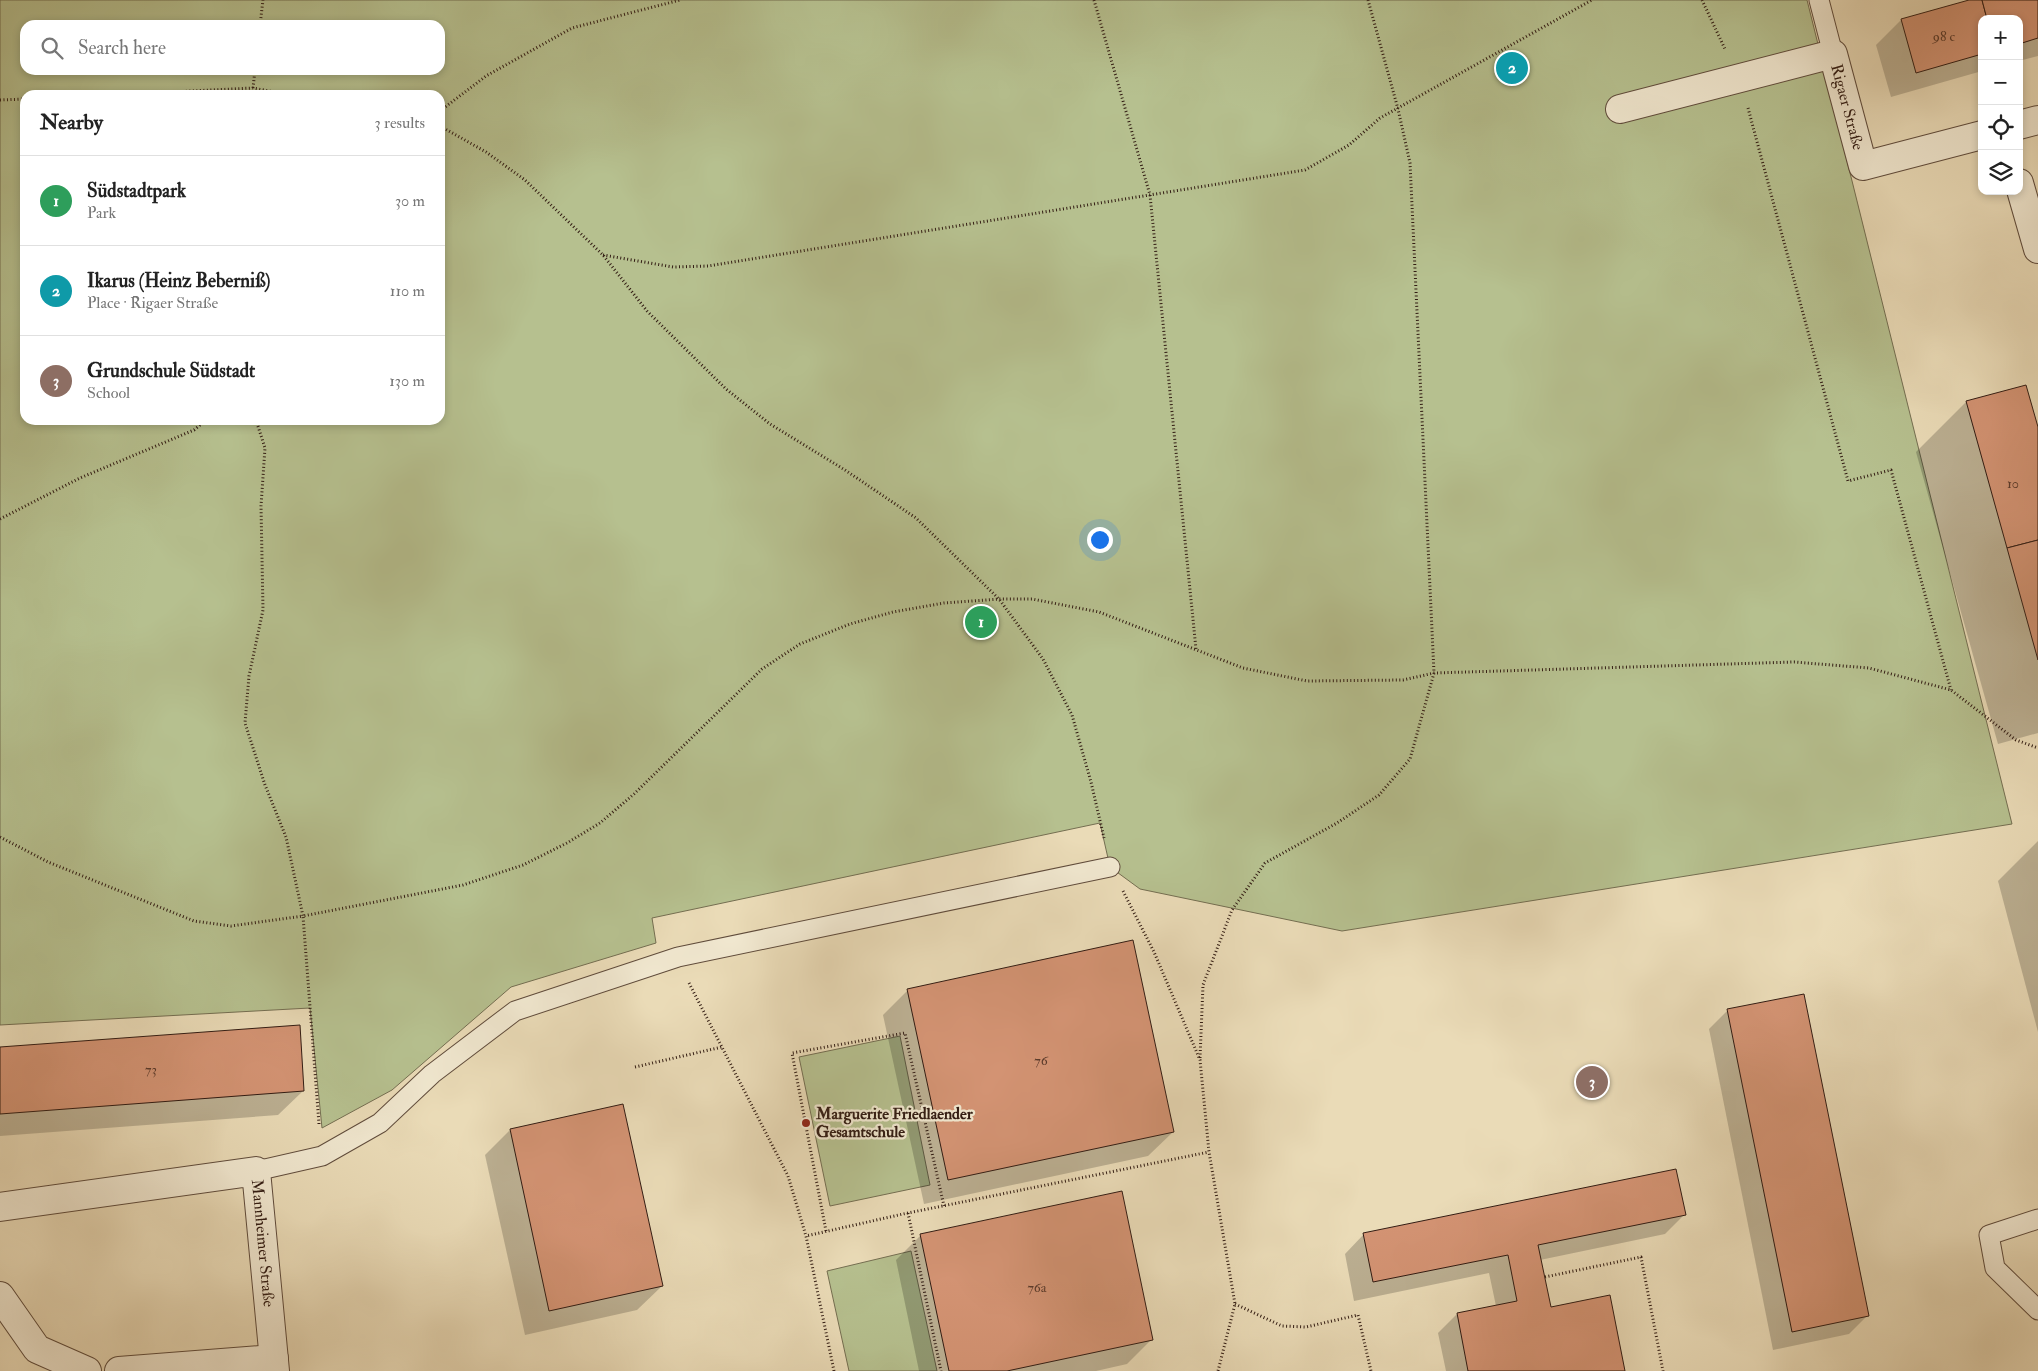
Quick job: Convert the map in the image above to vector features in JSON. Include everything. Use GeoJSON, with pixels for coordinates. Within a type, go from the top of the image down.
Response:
{"type":"FeatureCollection","features":[{"type":"Feature","properties":{"kind":"street","name":"Rigaer Straße"},"geometry":{"type":"LineString","coordinates":[[1620,109],[1833,54],[1862,166],[1978,136]]}},
{"type":"Feature","properties":{"kind":"street"},"geometry":{"type":"LineString","coordinates":[[2023,124],[2038,120]]}},
{"type":"Feature","properties":{"kind":"street"},"geometry":{"type":"LineString","coordinates":[[2022,195],[2038,249]]}},
{"type":"Feature","properties":{"kind":"street","name":"Mannheimer Straße"},"geometry":{"type":"LineString","coordinates":[[0,1207],[256,1171],[274,1365],[119,1371]]}},
{"type":"Feature","properties":{"kind":"street"},"geometry":{"type":"LineString","coordinates":[[0,1296],[37,1349],[87,1371]]}},
{"type":"Feature","properties":{"kind":"lane"},"geometry":{"type":"LineString","coordinates":[[1819,0],[1833,54]]}},
{"type":"Feature","properties":{"kind":"lane"},"geometry":{"type":"LineString","coordinates":[[256,1171],[322,1156],[380,1123],[432,1074],[515,1011],[678,957],[1110,867]]}},
{"type":"Feature","properties":{"kind":"lane"},"geometry":{"type":"LineString","coordinates":[[2038,1219],[1988,1235],[1995,1268],[2038,1310]]}},
{"type":"Feature","properties":{"kind":"path"},"geometry":{"type":"LineString","coordinates":[[261,20],[264,0]]}},
{"type":"Feature","properties":{"kind":"path"},"geometry":{"type":"LineString","coordinates":[[445,107],[486,76],[572,28],[680,0]]}},
{"type":"Feature","properties":{"kind":"path"},"geometry":{"type":"LineString","coordinates":[[1094,0],[1150,194],[1196,649]]}},
{"type":"Feature","properties":{"kind":"path"},"geometry":{"type":"LineString","coordinates":[[1218,1371],[1235,1304],[1209,1152],[1200,1060],[1203,984],[1232,910],[1265,864],[1337,823],[1379,795],[1410,759],[1434,673],[1410,163],[1398,109],[1368,0]]}},
{"type":"Feature","properties":{"kind":"path"},"geometry":{"type":"LineString","coordinates":[[602,255],[673,267],[708,266],[1305,170],[1349,145],[1380,118],[1592,0]]}},
{"type":"Feature","properties":{"kind":"path"},"geometry":{"type":"LineString","coordinates":[[1702,0],[1740,78],[1848,481],[1891,470],[1951,690]]}},
{"type":"Feature","properties":{"kind":"path"},"geometry":{"type":"LineString","coordinates":[[253,88],[254,75]]}},
{"type":"Feature","properties":{"kind":"path"},"geometry":{"type":"LineString","coordinates":[[227,90],[253,88],[264,90]]}},
{"type":"Feature","properties":{"kind":"path"},"geometry":{"type":"LineString","coordinates":[[0,100],[20,99]]}},
{"type":"Feature","properties":{"kind":"path"},"geometry":{"type":"LineString","coordinates":[[445,129],[486,152],[525,180],[602,255],[647,311],[726,389],[770,424],[845,470],[916,518],[999,599],[1043,659],[1072,715],[1091,782],[1110,867],[1154,952],[1200,1060]]}},
{"type":"Feature","properties":{"kind":"path"},"geometry":{"type":"LineString","coordinates":[[0,519],[80,478],[194,430],[200,425]]}},
{"type":"Feature","properties":{"kind":"path"},"geometry":{"type":"LineString","coordinates":[[258,425],[265,448],[261,506],[263,610],[250,676],[245,723],[265,785],[286,836],[303,916],[322,1156]]}},
{"type":"Feature","properties":{"kind":"path"},"geometry":{"type":"LineString","coordinates":[[0,837],[48,862],[194,922],[231,926],[303,916],[463,885],[523,865],[567,843],[600,823],[634,794],[762,669],[800,644],[850,624],[893,612],[944,603],[999,599],[1032,599],[1099,612],[1243,668],[1307,681],[1403,680],[1434,673],[1794,662],[1869,668],[1951,690],[2016,740],[2038,748]]}},
{"type":"Feature","properties":{"kind":"path"},"geometry":{"type":"LineString","coordinates":[[678,957],[788,1176],[806,1236],[834,1371]]}},
{"type":"Feature","properties":{"kind":"path"},"geometry":{"type":"LineString","coordinates":[[826,1231],[792,1053],[905,1033],[944,1206]]}},
{"type":"Feature","properties":{"kind":"path"},"geometry":{"type":"LineString","coordinates":[[635,1067],[722,1047]]}},
{"type":"Feature","properties":{"kind":"path"},"geometry":{"type":"LineString","coordinates":[[806,1236],[908,1213],[1209,1152]]}},
{"type":"Feature","properties":{"kind":"path"},"geometry":{"type":"LineString","coordinates":[[908,1213],[941,1371]]}},
{"type":"Feature","properties":{"kind":"path"},"geometry":{"type":"LineString","coordinates":[[1544,1277],[1641,1257],[1663,1371]]}},
{"type":"Feature","properties":{"kind":"path"},"geometry":{"type":"LineString","coordinates":[[1235,1304],[1282,1326],[1306,1327],[1358,1315],[1371,1371]]}},
{"type":"Feature","properties":{"kind":"green space"},"geometry":{"type":"Polygon","coordinates":[[[0,0],[1807,0],[2012,824],[1342,931],[1140,889],[1110,867],[1100,823],[652,918],[656,943],[511,987],[392,1090],[322,1128],[310,1008],[0,1025],[0,0]]]}},
{"type":"Feature","properties":{"kind":"green space"},"geometry":{"type":"Polygon","coordinates":[[[900,1036],[930,1185],[830,1206],[799,1057],[900,1036]]]}},
{"type":"Feature","properties":{"kind":"green space"},"geometry":{"type":"Polygon","coordinates":[[[911,1251],[937,1371],[849,1371],[827,1271],[911,1251]]]}},
{"type":"Feature","properties":{"kind":"building"},"geometry":{"type":"Polygon","coordinates":[[[1969,0],[1982,0],[1986,15],[1978,15],[1978,55],[1916,73],[1901,19],[1969,0]]]}},
{"type":"Feature","properties":{"kind":"building"},"geometry":{"type":"Polygon","coordinates":[[[1982,0],[2038,0],[2038,38],[2023,43],[2023,15],[1986,15],[1982,0]]]}},
{"type":"Feature","properties":{"kind":"building"},"geometry":{"type":"Polygon","coordinates":[[[2026,385],[2038,427],[2038,540],[2007,548],[1966,401],[2026,385]]]}},
{"type":"Feature","properties":{"kind":"building"},"geometry":{"type":"Polygon","coordinates":[[[2038,540],[2038,660],[2007,548],[2038,540]]]}},
{"type":"Feature","properties":{"kind":"building"},"geometry":{"type":"Polygon","coordinates":[[[1133,940],[1174,1132],[948,1180],[907,989],[1133,940]]]}},
{"type":"Feature","properties":{"kind":"building"},"geometry":{"type":"Polygon","coordinates":[[[1804,994],[1869,1316],[1792,1332],[1727,1009],[1804,994]]]}},
{"type":"Feature","properties":{"kind":"building"},"geometry":{"type":"Polygon","coordinates":[[[300,1025],[304,1091],[0,1114],[0,1047],[300,1025]]]}},
{"type":"Feature","properties":{"kind":"building"},"geometry":{"type":"Polygon","coordinates":[[[623,1104],[663,1286],[549,1311],[510,1129],[623,1104]]]}},
{"type":"Feature","properties":{"kind":"building"},"geometry":{"type":"Polygon","coordinates":[[[1676,1169],[1686,1215],[1538,1245],[1551,1307],[1610,1295],[1625,1371],[1468,1371],[1457,1313],[1517,1301],[1508,1255],[1373,1282],[1363,1233],[1676,1169]]]}},
{"type":"Feature","properties":{"kind":"building"},"geometry":{"type":"Polygon","coordinates":[[[1122,1191],[1153,1340],[1007,1371],[949,1371],[920,1234],[1122,1191]]]}},
{"type":"Feature","properties":{"kind":"place","name":"Ikarus (Heinz Beberniß)"},"geometry":{"type":"Point","coordinates":[1512,68]}},
{"type":"Feature","properties":{"kind":"place","name":"Südstadtpark"},"geometry":{"type":"Point","coordinates":[981,622]}},
{"type":"Feature","properties":{"kind":"place","name":"Grundschule Südstadt"},"geometry":{"type":"Point","coordinates":[1592,1082]}},
{"type":"Feature","properties":{"kind":"place","name":"Marguerite Friedlaender Gesamtschule"},"geometry":{"type":"Point","coordinates":[806,1123]}}]}
